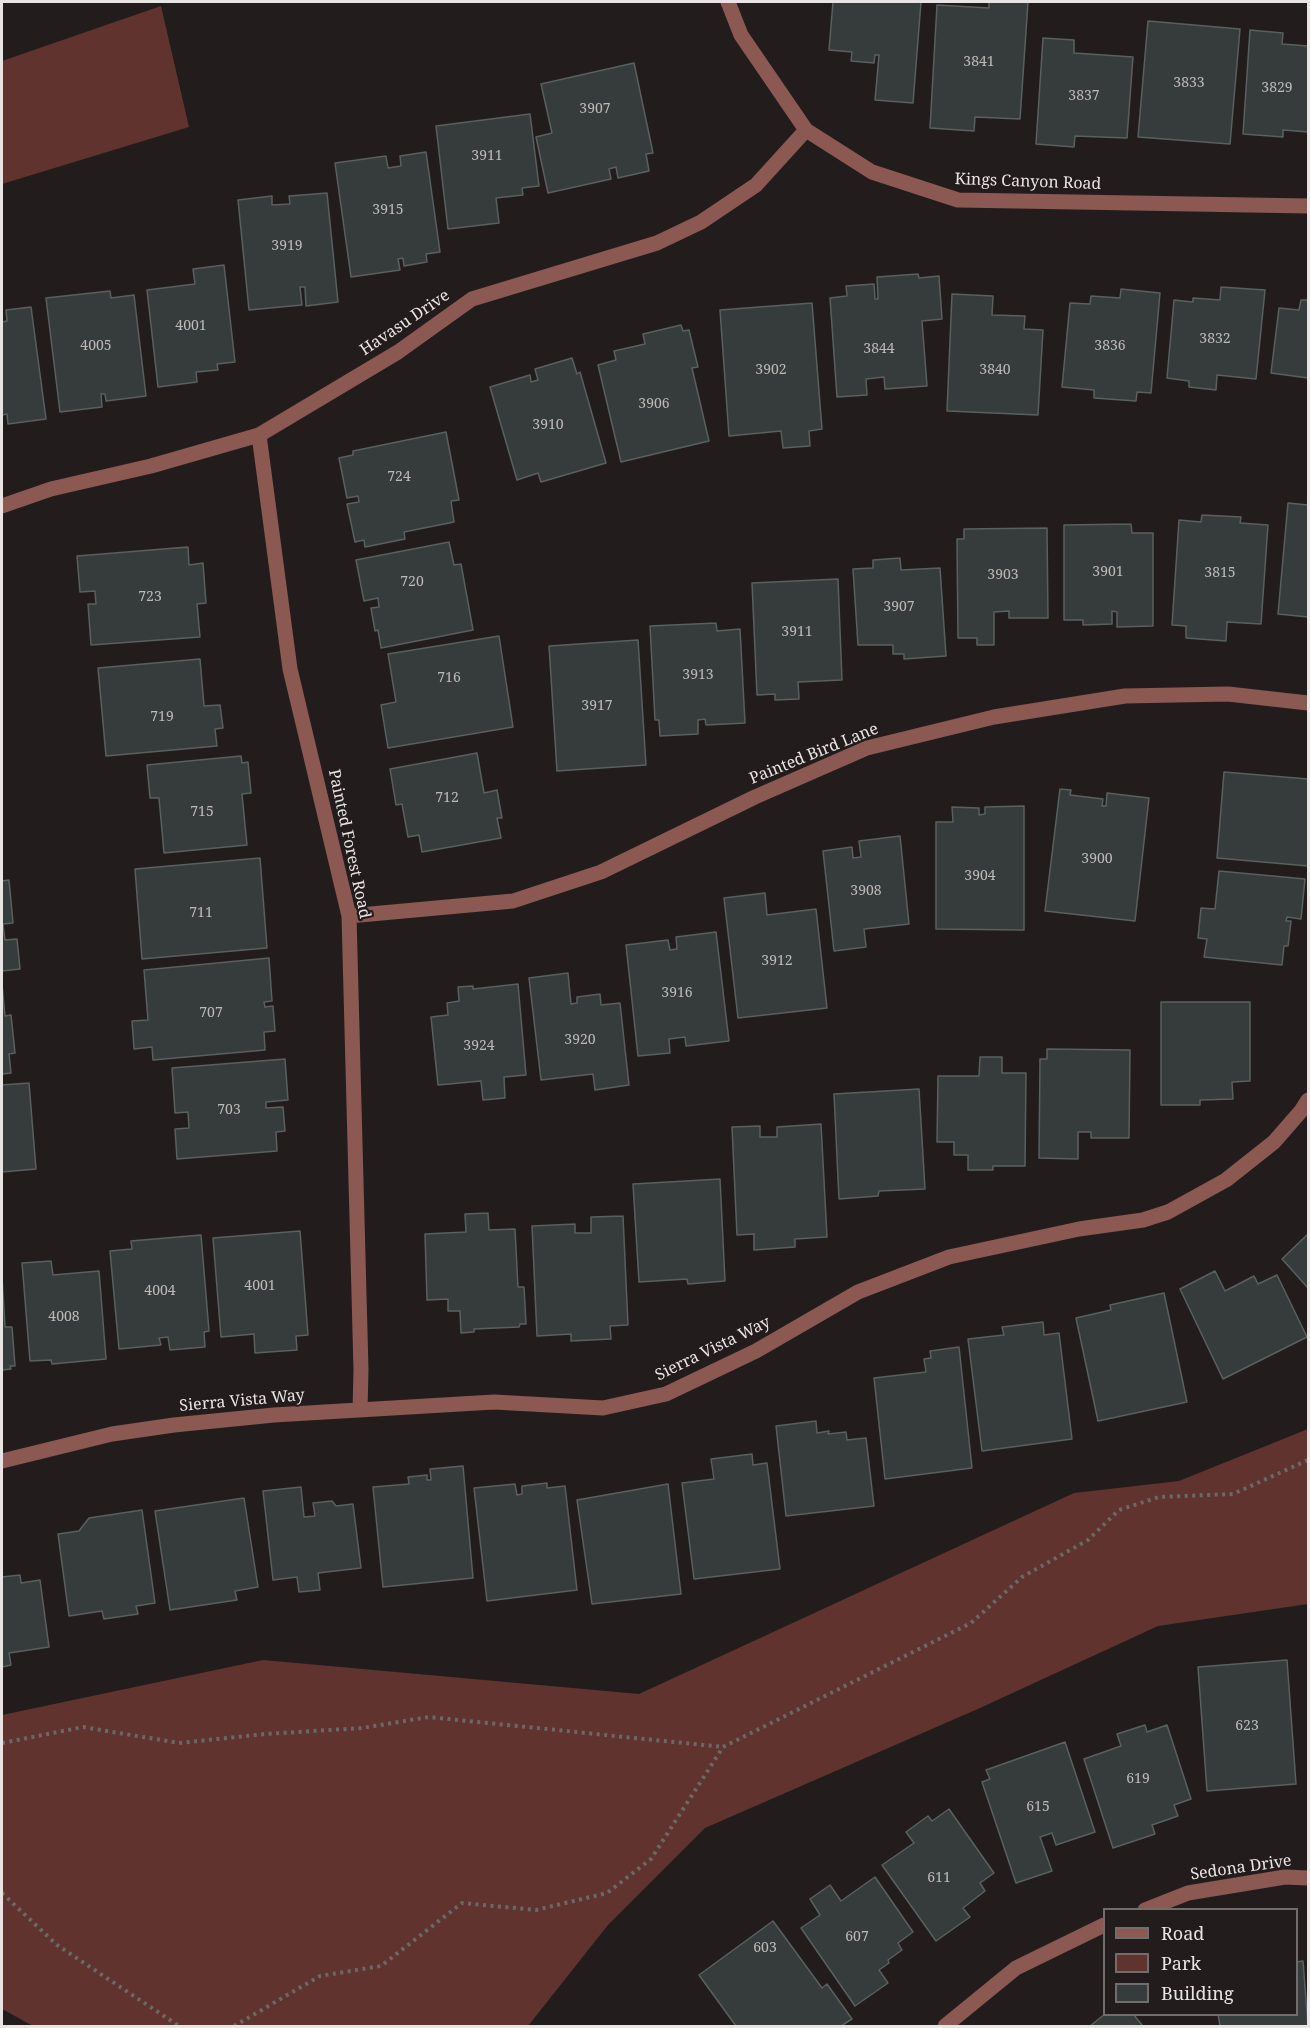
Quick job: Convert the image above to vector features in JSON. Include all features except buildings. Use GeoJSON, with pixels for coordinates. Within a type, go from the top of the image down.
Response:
{"type":"FeatureCollection","features":[{"type":"Feature","properties":{"kind":"street","name":"Kings Canyon Road"},"geometry":{"type":"LineString","coordinates":[[728,2],[741,35],[806,130],[872,172],[958,200],[1308,206]]}},
{"type":"Feature","properties":{"kind":"street","name":"Havasu Drive"},"geometry":{"type":"LineString","coordinates":[[2,506],[51,489],[151,466],[259,435],[398,352],[472,299],[657,243],[701,222],[756,184],[806,130]]}},
{"type":"Feature","properties":{"kind":"street","name":"Painted Forest Road"},"geometry":{"type":"LineString","coordinates":[[259,435],[290,669],[350,915],[361,1370],[360,1410]]}},
{"type":"Feature","properties":{"kind":"street","name":"Painted Bird Lane"},"geometry":{"type":"LineString","coordinates":[[350,915],[513,901],[601,872],[755,796],[867,748],[994,717],[1125,696],[1228,694],[1308,703]]}},
{"type":"Feature","properties":{"kind":"street","name":"Sierra Vista Way"},"geometry":{"type":"LineString","coordinates":[[2,1461],[112,1434],[174,1425],[274,1415],[494,1402],[603,1408],[666,1394],[756,1351],[858,1292],[949,1257],[1079,1229],[1143,1220],[1168,1212],[1226,1180],[1266,1148],[1301,1111],[1308,1100]]}},
{"type":"Feature","properties":{"kind":"street","name":"Sedona Drive"},"geometry":{"type":"LineString","coordinates":[[1150,1908],[1188,1893],[1285,1877],[1308,1878]]}},
{"type":"Feature","properties":{"kind":"street"},"geometry":{"type":"LineString","coordinates":[[945,2026],[1016,1968],[1103,1925]]}},
{"type":"Feature","properties":{"kind":"path"},"geometry":{"type":"LineString","coordinates":[[234,2026],[320,1976],[381,1966],[462,1903],[536,1910],[607,1893],[651,1859],[723,1747],[971,1623],[1022,1577],[1088,1540],[1119,1510],[1159,1497],[1233,1494],[1308,1460]]}},
{"type":"Feature","properties":{"kind":"path"},"geometry":{"type":"LineString","coordinates":[[2,1743],[83,1727],[179,1743],[265,1734],[362,1728],[429,1717],[723,1747]]}},
{"type":"Feature","properties":{"kind":"path"},"geometry":{"type":"LineString","coordinates":[[2,1893],[57,1944],[179,2026]]}},
{"type":"Feature","properties":{"kind":"green space"},"geometry":{"type":"Polygon","coordinates":[[[161,6],[189,127],[2,184],[2,61],[161,6]]]}},
{"type":"Feature","properties":{"kind":"green space"},"geometry":{"type":"Polygon","coordinates":[[[1308,1429],[1308,1604],[1158,1626],[980,1708],[705,1828],[608,1925],[528,2026],[33,2026],[2,2009],[2,1715],[263,1660],[639,1694],[1074,1493],[1179,1481],[1308,1429]]]}}]}
